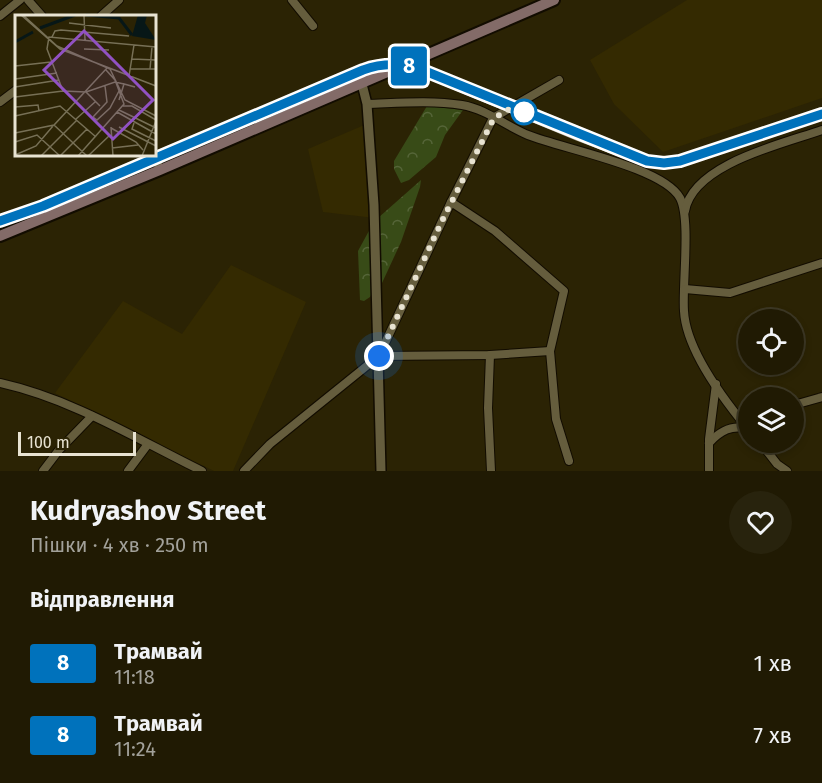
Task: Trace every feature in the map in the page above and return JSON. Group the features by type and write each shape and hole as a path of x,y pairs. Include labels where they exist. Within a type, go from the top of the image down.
{"main road":[{"path":"0,236 362,84 538,3 554,0"}],"street":[{"path":"0,16 20,0"},
{"path":"28,0 41,15"},
{"path":"102,15 119,0"},
{"path":"292,0 313,26"},
{"path":"244,471 270,444 379,356 451,202 494,118 560,80"},
{"path":"362,84 367,104 374,205 381,471"},
{"path":"0,102 15,91"},
{"path":"367,104 423,102 462,105 478,109 528,135 615,162 662,181 681,199 684,215 683,309 693,346 716,384 738,411"},
{"path":"684,215 686,203 695,189 723,167 822,130"},
{"path":"155,156 160,170"},
{"path":"451,202 495,231 564,291 550,351 556,419 569,461"},
{"path":"685,289 730,293 822,263"},
{"path":"379,356 490,355 550,351"},
{"path":"490,355 488,408 491,471"},
{"path":"0,383 30,390 92,416 202,471"},
{"path":"709,471 709,443 716,384"},
{"path":"804,402 822,397"},
{"path":"43,471 59,450 92,416"},
{"path":"709,443 721,432 738,427"},
{"path":"128,471 148,444"},
{"path":"766,453 776,467 787,471"}],"shaded area":[{"path":"687,0 822,0 822,98 663,152 614,104 590,60"},
{"path":"369,123 375,218 323,212 308,149"},
{"path":"231,265 306,302 233,471 214,471 55,393 123,301 182,334"}],"green space":[{"path":"427,106 463,110 445,135 436,157 409,180 401,183 394,169 394,161"},
{"path":"421,180 401,242 382,283 378,218"},
{"path":"370,229 373,291 364,301 360,300 358,251"}],"tram line":[{"name":"8","path":"0,221 43,206 363,70 383,64 404,65 420,69 579,135 656,163 680,161 822,114"},
{"path":"0,226 366,74 384,69 413,72 577,140 646,166 663,168 681,165 822,118"}],"route":[{"path":"379,356 398,312 494,118 513,107 524,112"}]}
